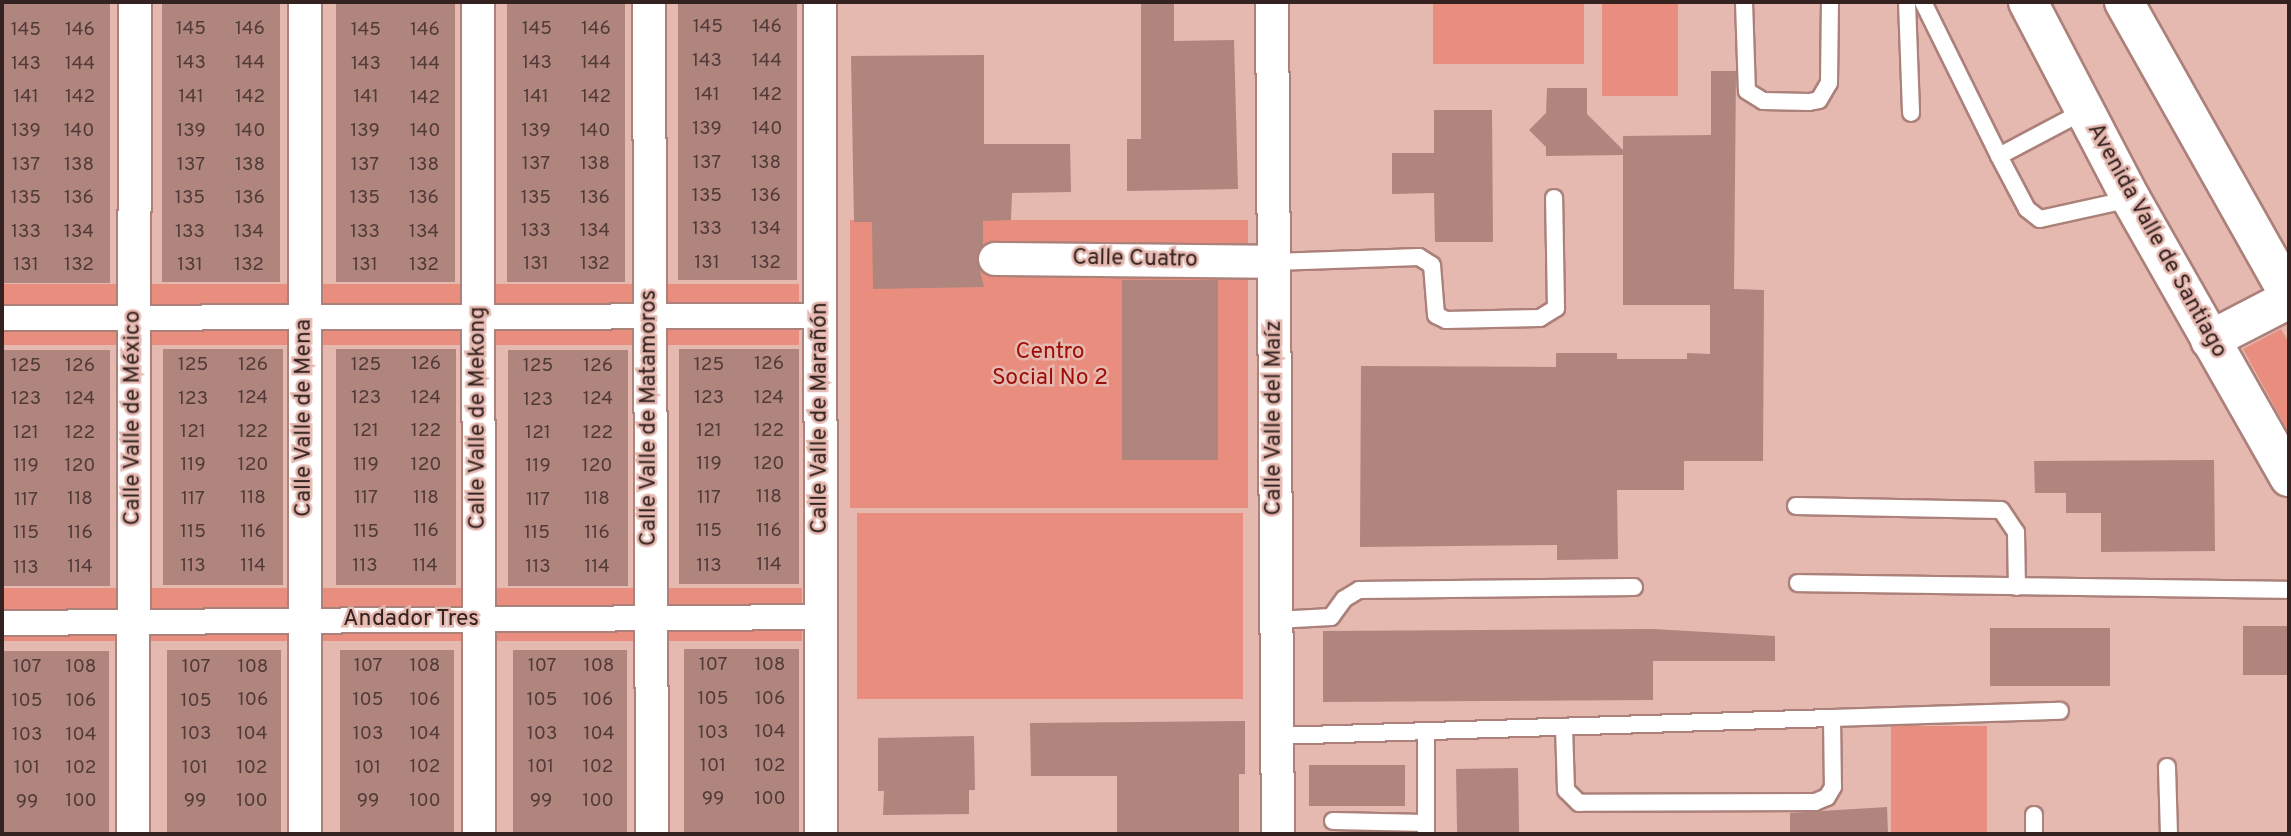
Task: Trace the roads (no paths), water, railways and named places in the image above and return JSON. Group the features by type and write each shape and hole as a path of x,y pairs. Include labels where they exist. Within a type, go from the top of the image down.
{"street":[{"name":"Calle Valle de México","path":"133,834 135,2"},
{"name":"Calle Valle de Mena","path":"305,2 305,834"},
{"name":"Calle Valle de Mekong","path":"478,2 479,834"},
{"name":"Calle Valle de Matamoros","path":"649,2 652,834"},
{"name":"Calle Valle de Marañón","path":"820,2 821,834"},
{"name":"Calle Valle del Maíz","path":"1272,2 1278,834"},
{"name":"Avenida Valle de Santiago","path":"2028,2 2132,199 2289,477"},
{"path":"2124,2 2289,297 2210,340"},
{"name":"Calle Cuatro","path":"995,259 1274,261"},
{"path":"2,318 820,316"},
{"name":"Andador Tres","path":"2,623 821,617"}],"lane":[{"path":"1744,2 1747,91 1763,101 1809,102 1819,100 1829,83 1830,2"},
{"path":"1907,2 1910,113"},
{"path":"1923,2 2027,209 2040,219 2132,199"},
{"path":"1999,156 2084,111"},
{"path":"1274,261 1419,257 1432,265 1436,315 1446,320 1540,318 1556,308 1554,198"},
{"path":"1796,506 2001,510 2016,532 2017,587"},
{"path":"1798,583 2289,590"},
{"path":"1276,620 1331,617 1343,599 1359,590 1634,587"},
{"path":"1277,736 2060,711"},
{"path":"1564,727 1566,790 1579,803 1815,802 1827,797 1833,788 1832,718"},
{"path":"1333,821 1426,828 1426,732"},
{"path":"2167,767 2169,834"},
{"path":"2034,815 2034,834"}],"park label":[{"name":"Centro Social No 2","path":"1050,366"}]}
